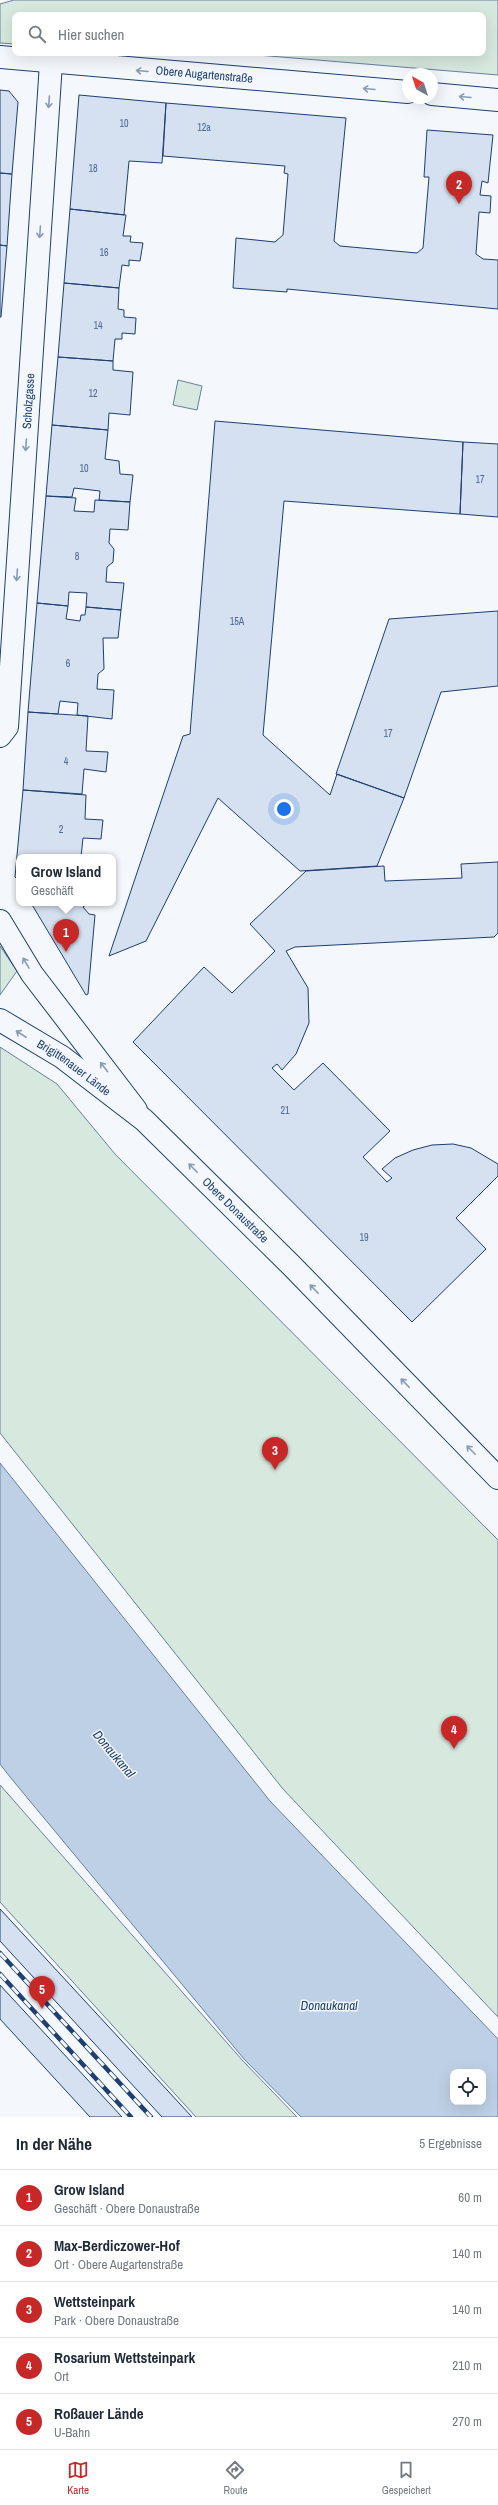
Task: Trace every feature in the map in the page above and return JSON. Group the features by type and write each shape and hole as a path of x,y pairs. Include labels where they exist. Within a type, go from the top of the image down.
{"street":[{"name":"Obere Augartenstraße","path":"0,57 51,63 402,92"},
{"name":"Scholzgasse","path":"0,736 7,727 51,63"},
{"path":"438,95 498,100"},
{"name":"Obere Donaustraße","path":"0,920 32,974 144,1120 292,1265 498,1478"},
{"name":"Brigittenauer Lände","path":"0,1020 62,1057 144,1120"}],"shaded area":[{"path":"14,0 498,0 498,75 438,70 438,68 414,68 269,56 486,56 486,12 12,12 12,44 0,43 0,4"},
{"path":"178,380 202,386 197,410 173,405"},
{"path":"0,946 17,971 0,995"},
{"path":"0,1047 57,1084 115,1154 498,1540 498,2017 283,1789 0,1433"},
{"path":"0,1785 243,2061 297,2117 196,2117 0,1902"}],"water":[{"name":"Donaukanal","path":"0,1463 270,1801 498,2039 498,2117 301,2117 244,2059 0,1764"}],"building":[{"path":"0,90 9,91 18,102 12,174 0,173"},
{"path":"79,95 166,103 162,163 129,161 124,215 70,209"},
{"path":"166,103 346,118 334,241 340,246 417,253 423,248 429,177 424,177 427,130 493,135 488,183 482,181 480,195 491,196 490,213 479,212 476,254 483,259 498,260 498,309 287,289 287,292 233,288 236,238 275,242 283,235 288,174 284,173 285,166 163,156"},
{"path":"0,173 12,174 7,246 0,245"},
{"path":"70,209 126,215 123,236 131,236 130,242 143,243 140,261 129,260 129,266 122,265 119,288 64,283"},
{"path":"0,245 7,246 1,317 0,317"},
{"path":"64,283 119,288 118,309 124,310 124,317 136,318 135,334 122,333 122,339 115,339 113,361 58,357"},
{"path":"58,357 113,361 113,370 133,372 130,415 109,413 108,430 52,425"},
{"path":"215,421 463,442 460,514 284,501 263,735 330,795 337,774 404,798 377,866 300,871 218,798 146,941 109,956 183,736 190,734"},
{"path":"52,425 108,430 105,459 119,461 120,474 133,475 130,502 99,500 100,491 74,488 72,497 46,496"},
{"path":"463,442 498,444 498,517 460,514"},
{"path":"46,496 76,498 74,511 94,512 95,500 130,502 128,530 110,529 109,543 114,549 113,562 107,567 106,582 124,583 121,610 86,607 87,593 69,592 68,606 37,603"},
{"path":"37,603 68,606 66,619 80,621 81,615 85,615 86,607 121,610 118,638 103,638 104,669 98,674 97,689 114,690 112,719 77,715 78,703 60,701 58,714 28,712"},
{"path":"498,611 498,686 441,692 404,798 336,774 389,619"},
{"path":"28,712 88,716 86,751 108,752 106,772 84,769 82,794 23,790"},
{"path":"23,790 86,795 85,819 103,820 101,839 83,838 81,854 17,854"},
{"path":"498,862 498,933 494,937 295,947 286,951 308,988 309,1023 296,1054 282,1070 277,1064 272,1068 294,1090 323,1063 390,1131 363,1157 387,1182 392,1178 382,1169 395,1158 413,1150 432,1145 453,1144 471,1148 498,1164 498,1176 456,1218 486,1249 412,1322 133,1042 204,967 232,993 275,951 250,924 306,871 384,866 385,881 462,878 461,864"},
{"path":"33,906 84,906 83,907 89,914 95,915 88,994 86,995"},
{"path":"0,1909 192,2117 162,2117 0,1941"},
{"path":"0,1985 122,2117 90,2117 0,2019"}],"railway":[{"path":"0,1953 151,2117"},
{"path":"0,1974 131,2117"}],"place":[{"name":"Max-Berdiczower-Hof","path":"459,204"},
{"name":"Grow Island","path":"66,952"},
{"name":"Wettsteinpark","path":"275,1470"},
{"name":"Rosarium Wettsteinpark","path":"454,1749"},
{"name":"Roßauer Lände","path":"42,2009"}]}
